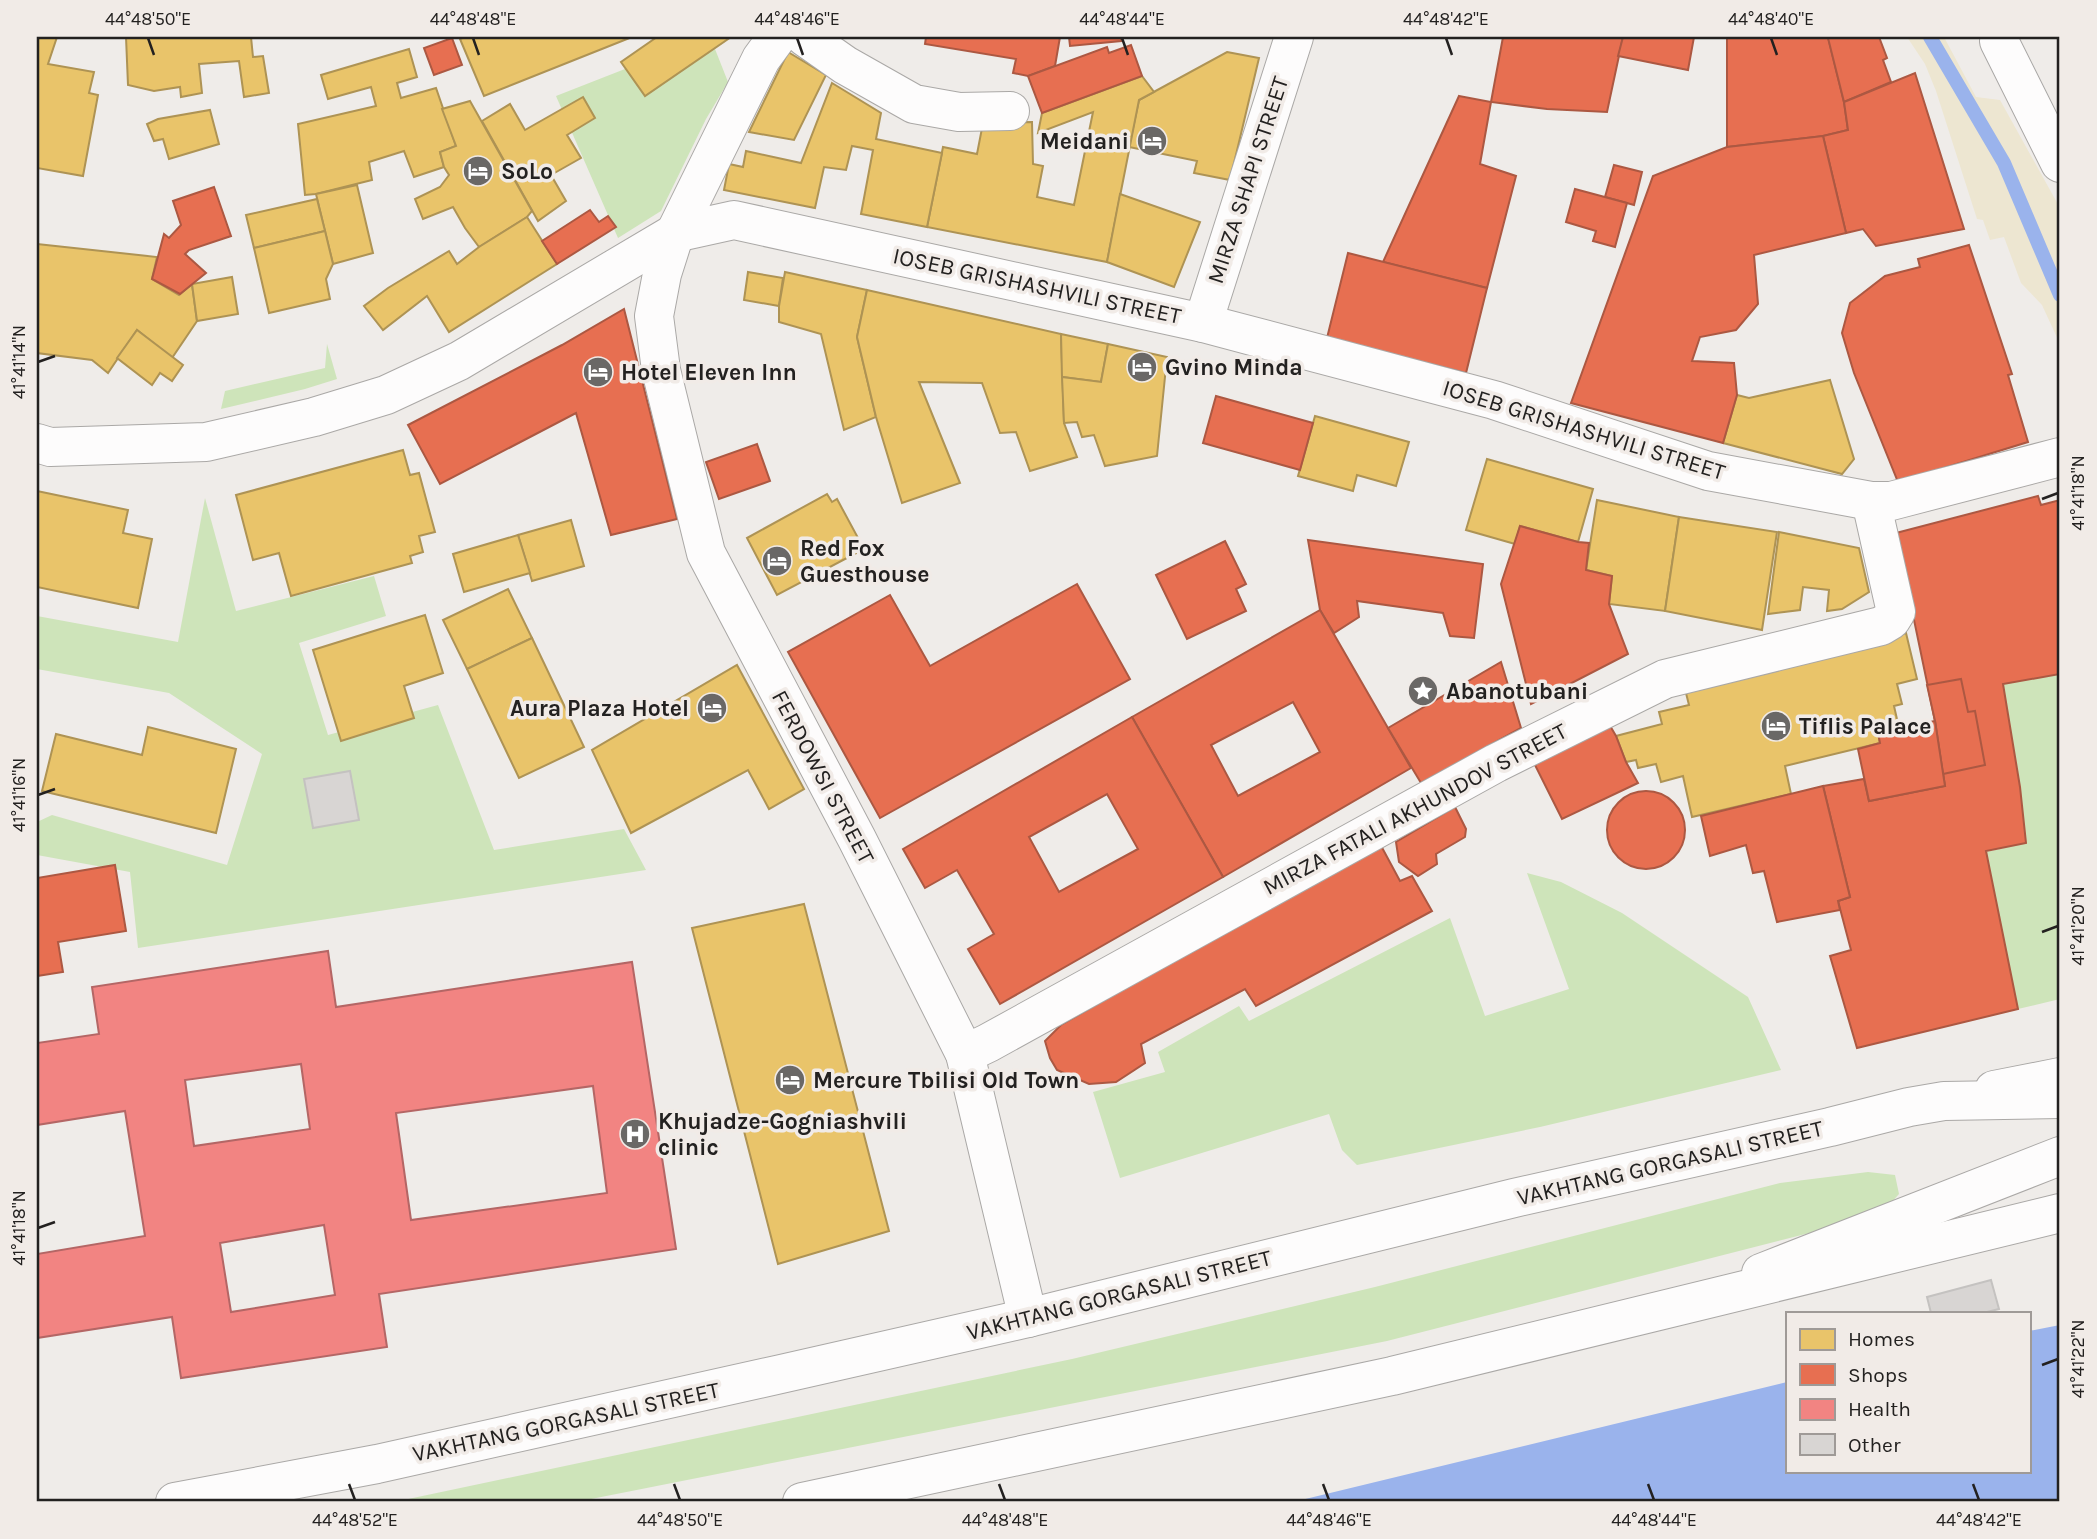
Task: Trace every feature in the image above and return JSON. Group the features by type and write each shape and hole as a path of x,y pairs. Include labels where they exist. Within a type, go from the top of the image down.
{"main road":[{"name":"FERDOWSI STREET","path":"777,37 761,59 675,233 662,274 654,316 661,370 706,553 857,839 965,1054 1028,1318"},
{"path":"805,37 845,65 914,104 959,112 1010,111"},
{"name":"MIRZA SHAPI STREET","path":"1203,323 1294,37"},
{"path":"1999,41 2060,163"},
{"name":"IOSEB GRISHASHVILI STREET","path":"37,443 50,447 206,442 314,417 386,395 459,361 675,233 734,219 1203,323 1494,400 1708,471 1871,501 1891,501 2060,457"},
{"name":"MIRZA FATALI AKHUNDOV STREET","path":"965,1054 1484,770 1665,679 1881,626 1891,620 1896,612 1871,501"},
{"name":"VAKHTANG GORGASALI STREET","path":"175,1502 377,1464 1028,1318 1501,1202 2060,1076"},
{"path":"1944,1101 2060,1099"},
{"path":"1681,1305 2060,1156"},
{"path":"802,1502 1392,1376 2060,1213"}],"green space":[{"path":"715,49 728,82 706,119 661,211 618,238 556,96 630,67 643,92"},
{"path":"327,344 337,379 221,409 225,391 325,368"},
{"path":"205,498 236,611 374,576 386,616 299,643 328,735 438,705 494,850 624,829 646,870 138,948 130,872 37,855 37,822 52,815 227,865 262,754 169,693 37,669 37,616 178,642"},
{"path":"2060,674 2060,999 2018,1009 1986,852 2026,843 2003,684"},
{"path":"1527,873 1561,882 1622,913 1748,997 1781,1070 1540,1127 1357,1165 1342,1150 1329,1114 1120,1178 1093,1092 1165,1072 1158,1052 1239,1006 1249,1021 1450,918 1485,1016 1569,989"},
{"path":"1868,1172 1895,1175 1899,1194 1880,1215 1387,1341 576,1502 394,1502 1072,1359 1375,1287 1780,1183"}],"sand":[{"path":"1907,37 1944,37 1976,97 2000,100 2060,208 2060,344 2042,305 2021,283 2004,237 1990,240 1983,220 1977,219 1936,91 1925,64"}],"water":[{"path":"2060,1325 2060,1502 1293,1502 1786,1382 1786,1472 2030,1472 2030,1331"}],"building: Homes":[{"path":"37,37 57,37 48,64 94,72 89,93 98,95 83,176 37,168"},
{"path":"126,37 251,37 253,57 263,56 269,93 244,97 239,61 199,64 202,93 181,97 180,87 154,91 128,85"},
{"path":"632,37 484,96 460,39"},
{"path":"657,37 731,37 645,96 621,62"},
{"path":"409,49 417,77 397,83 401,98 436,88 456,146 440,152 444,167 414,177 404,151 369,162 372,180 305,195 298,124 376,106 371,87 328,99 321,75"},
{"path":"788,52 826,75 794,140 749,132"},
{"path":"1227,52 1259,58 1230,180 1194,173 1197,161 1129,147 1139,100"},
{"path":"1142,76 1154,92 1139,100 1107,262 927,227 943,147 977,154 983,123 1032,122 1033,164 1043,166 1037,197 1074,205 1093,112 1038,133 1042,113"},
{"path":"832,83 881,113 876,139 942,153 927,227 861,214 873,150 852,146 846,170 824,167 815,208 724,190 729,164 743,167 746,151 801,163"},
{"path":"583,97 595,118 567,135 581,158 551,175 566,201 538,221 482,121 510,104 525,130"},
{"name":"SoLo","path":"470,101 532,211 527,217 479,247 453,207 423,219 415,199 440,187 449,175 440,152 456,146 442,109"},
{"path":"210,110 219,144 169,159 163,139 154,141 147,124 158,119"},
{"path":"357,185 373,253 333,264 316,194"},
{"path":"1120,194 1200,222 1174,287 1107,262"},
{"path":"317,199 325,231 254,248 246,215"},
{"path":"527,217 557,264 449,332 427,296 383,330 364,306 449,251 457,264"},
{"path":"325,231 333,264 326,279 330,299 269,313 254,248"},
{"path":"37,244 157,257 152,279 179,295 192,284 197,321 172,358 137,330 108,373 92,360 37,353"},
{"path":"748,272 783,278 779,306 744,300"},
{"path":"785,272 867,290 857,337 876,417 844,430 821,334 779,322"},
{"path":"232,277 238,314 197,321 192,284"},
{"path":"867,290 1061,334 1064,423 1077,457 1030,471 1016,432 1000,433 982,383 919,382 960,483 902,503 876,417 857,337"},
{"path":"137,330 183,365 172,381 160,373 152,385 117,358"},
{"path":"1061,334 1108,344 1101,382 1062,377"},
{"path":"1108,344 1167,357 1157,456 1105,466 1094,435 1082,437 1077,422 1064,423 1062,377 1101,382"},
{"path":"1830,380 1854,459 1842,474 1723,443 1737,395 1749,398"},
{"path":"1315,416 1409,442 1396,486 1357,475 1353,491 1298,476"},
{"path":"403,450 410,475 419,473 435,532 419,536 423,552 410,556 412,563 291,596 279,553 253,560 236,495"},
{"path":"1487,459 1593,489 1578,542 1520,526 1515,544 1466,530"},
{"path":"37,491 128,510 123,533 152,539 138,608 37,587"},
{"path":"827,494 832,502 837,499 864,549 777,595 747,538"},
{"path":"1597,500 1679,517 1665,611 1609,604 1612,576 1586,570"},
{"path":"1679,517 1777,532 1762,630 1665,611"},
{"path":"571,520 584,566 532,581 518,535"},
{"path":"1779,532 1859,548 1869,592 1842,609 1827,611 1829,590 1803,587 1800,610 1768,614"},
{"path":"518,535 530,573 464,592 453,554"},
{"path":"508,589 532,638 467,669 443,620"},
{"path":"425,615 443,673 404,686 414,718 341,741 313,650"},
{"name":"Tiflis Palace","path":"1906,633 1917,679 1897,684 1902,704 1894,706 1899,728 1878,733 1880,743 1785,766 1791,794 1692,817 1683,776 1661,782 1656,764 1638,768 1636,760 1626,762 1616,736 1662,724 1659,712 1689,705 1684,685"},
{"path":"532,638 584,747 519,778 467,669"},
{"name":"Aura Plaza Hotel","path":"737,665 804,789 769,809 748,770 631,833 592,750"},
{"path":"148,727 236,749 216,833 42,791 56,734 142,755"},
{"name":"Mercure Tbilisi Old Town","path":"804,904 889,1231 778,1264 692,928"}],"building: Shops":[{"path":"926,37 1060,37 1055,66 1028,76 1013,73 1016,59 925,44"},
{"path":"1069,37 1121,37 1121,41 1070,46"},
{"path":"1503,37 1623,37 1607,112 1547,109 1491,102"},
{"path":"1623,37 1694,37 1688,70 1618,56"},
{"path":"1727,37 1828,37 1848,130 1823,136 1727,147"},
{"path":"1879,37 1887,58 1883,60 1891,82 1844,102 1828,38"},
{"path":"452,38 462,65 434,75 424,48"},
{"path":"1131,45 1142,76 1042,113 1028,76 1107,47 1109,53"},
{"path":"1915,73 1964,229 1876,246 1863,229 1846,233 1823,136 1848,130 1844,102"},
{"path":"1459,96 1491,102 1480,164 1516,176 1487,288 1383,262"},
{"path":"1823,136 1846,233 1754,255 1758,304 1736,330 1700,337 1692,361 1734,363 1737,395 1723,443 1571,403 1653,176 1727,147"},
{"path":"1614,165 1642,172 1634,205 1605,197"},
{"path":"214,187 231,236 189,250 185,254 206,273 180,294 152,279 164,234 169,238 181,225 173,201"},
{"path":"1575,189 1627,203 1615,247 1593,241 1596,231 1566,222"},
{"path":"590,210 599,222 608,216 616,227 557,264 542,241"},
{"path":"1969,245 2012,374 2008,375 2028,442 1898,482 1854,373 1842,333 1850,303 1885,276 1920,267 1918,259"},
{"path":"1348,253 1487,288 1466,373 1327,338"},
{"path":"624,309 677,519 611,535 576,413 440,484 408,425 562,345"},
{"path":"1216,396 1313,423 1300,470 1203,443"},
{"path":"757,444 770,481 719,499 706,462"},
{"path":"2038,496 2041,505 2060,500 2060,674 2003,684 2026,843 1986,851 2018,1009 1857,1048 1830,956 1851,950 1838,901 1850,897 1823,786 1864,779 1869,801 1945,786 1935,721 1896,533"},
{"path":"1520,526 1589,543 1586,570 1612,576 1609,604 1628,654 1531,704 1501,584"},
{"path":"1308,540 1483,564 1474,638 1450,636 1443,613 1357,601 1359,617 1334,633 1320,610"},
{"path":"1225,541 1246,584 1236,589 1246,611 1187,639 1156,575"},
{"path":"1077,584 1130,679 880,818 788,652 890,595 930,666"},
{"path":"1320,610 1411,768 1223,877 1132,717","holes":["1293,702 1320,752 1238,796 1211,745"]},
{"path":"1501,662 1521,728 1421,783 1388,728"},
{"path":"1961,679 1968,712 1975,711 1985,765 1943,774 1927,685"},
{"path":"1132,717 1223,877 1000,1004 968,949 994,934 957,870 925,888 903,849","holes":["1107,794 1138,849 1059,892 1029,837"]},
{"path":"1935,721 1945,786 1869,801 1858,749 1880,743 1878,733"},
{"path":"1609,724 1638,783 1562,819 1533,761"},
{"path":"1823,786 1850,897 1838,901 1840,910 1777,922 1764,871 1753,873 1746,845 1710,856 1701,816"},
{"path":"1638,791 1654,791 1668,797 1679,808 1685,822 1685,838 1679,852 1668,863 1654,869 1638,869 1624,863 1613,852 1607,838 1607,822 1613,808 1624,797"},
{"path":"1455,807 1466,829 1465,837 1436,854 1437,864 1418,876 1399,862 1396,842"},
{"path":"1379,842 1400,881 1412,876 1432,911 1256,1006 1245,989 1141,1044 1145,1063 1116,1082 1089,1084 1057,1070 1045,1041 1061,1025"},
{"path":"115,865 126,931 58,942 63,972 37,976 37,878"}],"building: Health":[{"path":"328,951 336,1007 632,962 676,1249 379,1294 387,1347 181,1378 172,1317 37,1338 37,1254 145,1236 125,1111 37,1125 37,1043 99,1034 92,987","holes":["301,1064 310,1129 194,1146 185,1080","593,1086 607,1193 411,1220 396,1113","324,1225 335,1295 231,1312 220,1243"]}],"building: Other":[{"path":"350,771 359,820 313,828 304,779"},
{"path":"1991,1280 1999,1309 1987,1312 1931,1312 1927,1297"}],"waterway":[{"path":"1930,37 2004,163 2060,295"}],"place":[{"name":"Meidani","path":"1152,141"},
{"name":"SoLo","path":"478,171"},
{"name":"Gvino Minda","path":"1142,367"},
{"name":"Hotel Eleven Inn","path":"598,372"},
{"name":"Red Fox Guesthouse","path":"777,561"},
{"name":"Abanotubani","path":"1423,691"},
{"name":"Aura Plaza Hotel","path":"712,708"},
{"name":"Tiflis Palace","path":"1776,726"},
{"name":"Mercure Tbilisi Old Town","path":"790,1080"},
{"name":"Khujadze-Gogniashvili clinic","path":"635,1134"}]}
